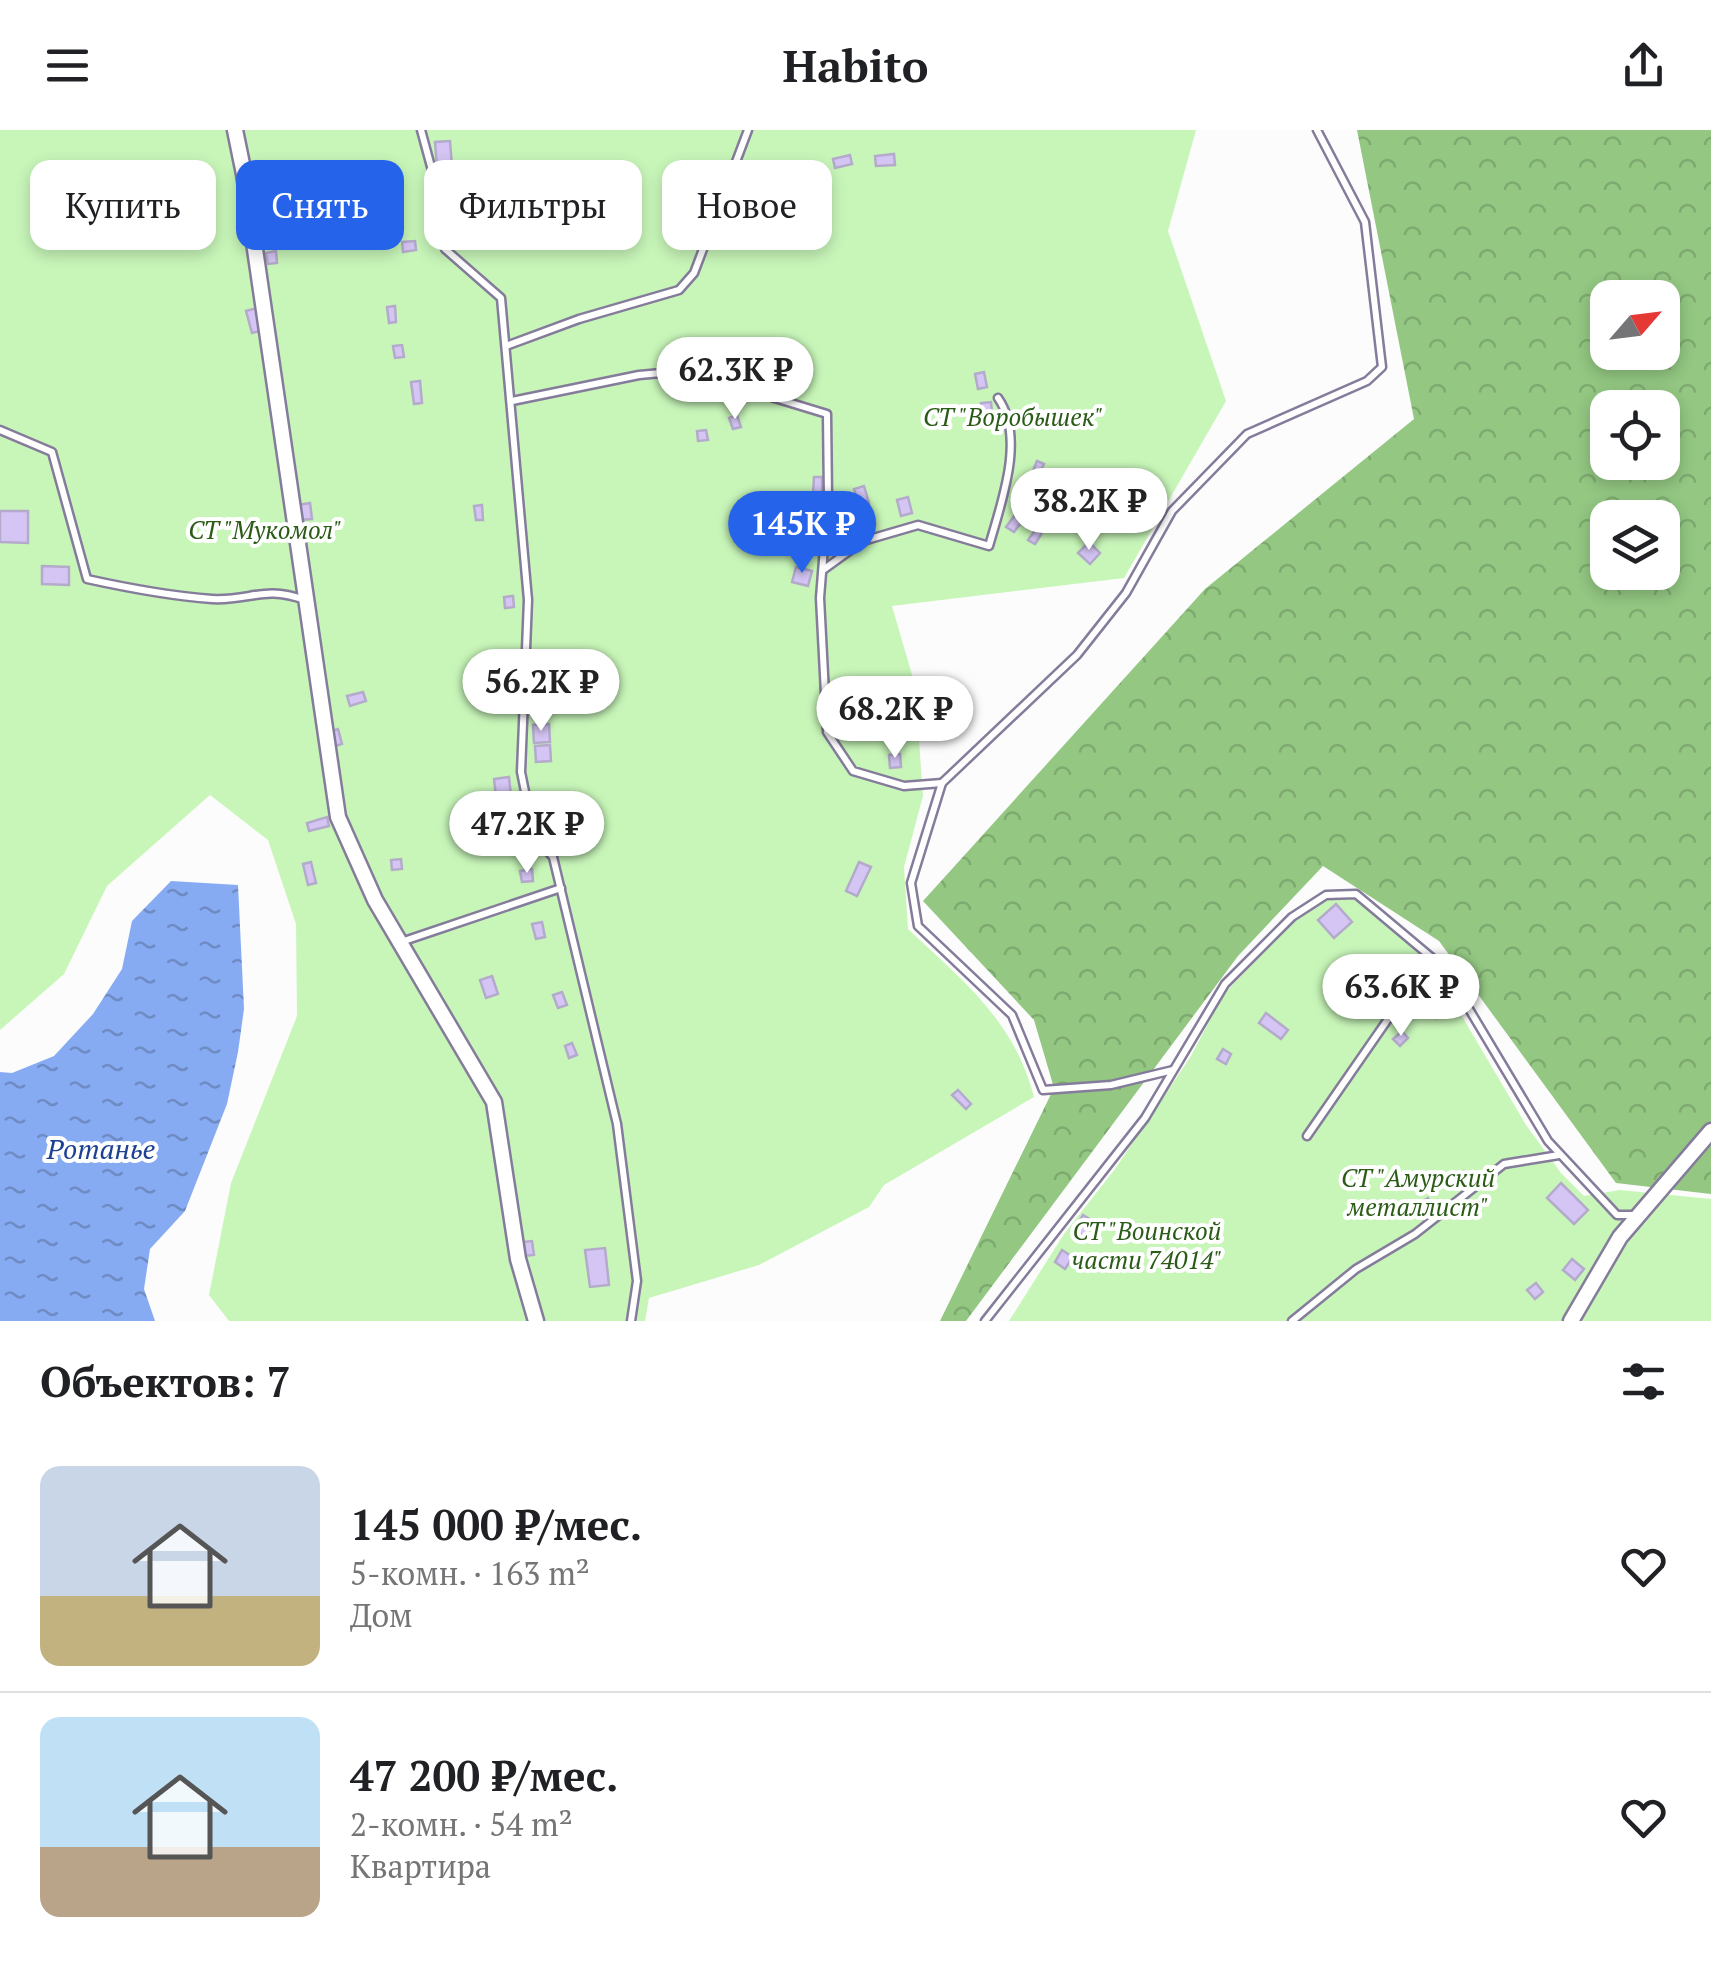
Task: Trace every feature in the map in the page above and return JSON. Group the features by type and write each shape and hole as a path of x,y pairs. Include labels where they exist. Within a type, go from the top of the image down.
{"street":[{"path":"235,130 338,817 374,900 494,1102 518,1260 536,1321"},
{"path":"1571,1321 1620,1237 1711,1131"}],"lane":[{"path":"421,130 445,249 501,298 528,600 522,772 534,836 553,857 617,1124 637,1281 631,1321"},
{"path":"506,346 578,319 679,290 694,273 748,130"},
{"path":"1174,1070 1110,1085 1042,1090 1012,1015 918,926 911,883 942,784 1077,655 1126,593 1172,511 1248,434 1367,381 1382,367 1365,222 1317,130"},
{"path":"512,401 640,374 717,368 768,396 826,414 828,497 820,598 827,732 853,771 904,786 942,784"},
{"path":"822,571 863,542 918,526 990,546 1010,470 1007,411 998,398"},
{"path":"0,430 52,452 87,579 146,592 217,599 279,591 306,601"},
{"path":"400,942 561,888"},
{"path":"985,1321 1145,1118 1225,984 1292,917 1326,895 1356,894 1431,957 1460,994 1548,1141 1617,1214 1640,1215"},
{"path":"1307,1136 1431,957"},
{"path":"1292,1321 1356,1269 1416,1234 1504,1164 1560,1154"}],"green space":[{"path":"0,130 1196,130 1168,231 1226,401 1124,578 892,606 915,685 923,796 904,867 908,929 967,985 1000,1024 1014,1046 1034,1097 884,1185 869,1207 759,1265 649,1298 645,1321 229,1321 209,1295 231,1183 297,1016 296,924 268,840 210,795 107,886 64,974 0,1030"},
{"path":"1357,130 1711,130 1711,1194 1616,1183 1439,941 1323,866 1238,956 966,1321 940,1321 1054,1088 1034,1020 923,901 1205,589 1414,419"},
{"path":"1329,899 1353,899 1385,922 1423,958 1443,984 1526,1125 1561,1173 1584,1196 1620,1190 1711,1199 1711,1321 1009,1321 1064,1234 1115,1169 1191,1056 1223,995 1291,924"}],"water":[{"name":"Ротанье","path":"171,881 238,885 244,1009 227,1104 185,1211 150,1249 144,1289 155,1321 0,1321 0,1072 12,1073 54,1056 93,1014 122,969 132,921"}],"building":[{"path":"450,141 452,160 436,160 435,142"},
{"path":"894,154 895,165 876,166 875,156"},
{"path":"850,155 852,164 835,168 833,159"},
{"path":"415,241 416,250 403,252 404,242"},
{"path":"276,251 277,263 268,264 266,253"},
{"path":"395,306 396,322 389,323 387,307"},
{"path":"257,308 263,330 252,333 246,311"},
{"path":"402,345 404,357 395,358 393,346"},
{"path":"984,372 987,387 978,389 975,374"},
{"path":"420,381 422,403 414,404 411,382"},
{"path":"991,402 992,413 982,414 981,403"},
{"path":"737,415 741,427 733,429 729,418"},
{"path":"706,430 708,440 698,441 697,431"},
{"path":"1037,461 1044,464 1037,479 1031,476"},
{"path":"814,477 822,477 822,493 813,493"},
{"path":"864,486 869,503 859,506 854,489"},
{"path":"908,497 912,513 901,516 897,500"},
{"path":"310,503 312,519 300,520 298,505"},
{"path":"482,505 483,520 476,520 474,506"},
{"path":"0,511 28,511 28,543 0,542"},
{"path":"1015,515 1023,520 1014,532 1006,527"},
{"path":"813,525 823,525 822,538 812,538"},
{"path":"1036,529 1042,533 1035,544 1028,540"},
{"path":"1089,542 1100,553 1090,564 1078,553"},
{"path":"42,566 69,567 69,585 42,584"},
{"path":"796,567 812,571 808,586 792,582"},
{"path":"513,596 514,607 505,608 504,597"},
{"path":"510,666 512,685 503,686 500,667"},
{"path":"363,692 366,701 350,706 347,696"},
{"path":"846,714 847,733 835,734 834,715"},
{"path":"549,724 550,742 534,743 533,725"},
{"path":"338,729 342,744 332,747 328,732"},
{"path":"550,745 551,761 536,762 535,746"},
{"path":"900,754 901,767 890,768 889,755"},
{"path":"509,777 511,796 496,797 494,779"},
{"path":"327,817 329,826 309,831 307,823"},
{"path":"401,859 402,869 392,870 391,860"},
{"path":"311,862 316,883 308,885 303,864"},
{"path":"859,862 871,867 857,896 846,891"},
{"path":"532,869 533,881 522,882 520,871"},
{"path":"1336,904 1352,922 1334,938 1318,920"},
{"path":"542,922 545,937 536,939 532,924"},
{"path":"492,976 498,994 486,998 480,980"},
{"path":"562,992 567,1005 558,1008 553,995"},
{"path":"1438,998 1446,1012 1436,1018 1428,1004"},
{"path":"1266,1013 1288,1030 1281,1039 1259,1023"},
{"path":"1402,1031 1408,1038 1400,1046 1393,1039"},
{"path":"572,1043 577,1055 569,1058 565,1046"},
{"path":"1223,1049 1231,1054 1226,1064 1217,1059"},
{"path":"958,1090 971,1104 966,1109 952,1095"},
{"path":"1464,1171 1473,1179 1467,1185 1458,1178"},
{"path":"1561,1183 1588,1210 1574,1224 1547,1198"},
{"path":"1428,1198 1434,1209 1422,1215 1416,1205"},
{"path":"1083,1215 1093,1221 1084,1236 1074,1230"},
{"path":"532,1241 534,1255 524,1256 522,1242"},
{"path":"605,1248 609,1285 590,1287 585,1250"},
{"path":"1062,1250 1073,1257 1065,1269 1055,1262"},
{"path":"1572,1259 1584,1269 1575,1280 1563,1270"},
{"path":"1536,1283 1543,1292 1535,1299 1527,1290"}],"park label":[{"name":"СТ \"Воробышек\"","path":"1013,417"},
{"name":"СТ \"Мукомол\"","path":"265,530"},
{"name":"СТ \"Амурский металлист\"","path":"1418,1192"},
{"name":"СТ \"Воинской части 74014\"","path":"1147,1246"}]}
